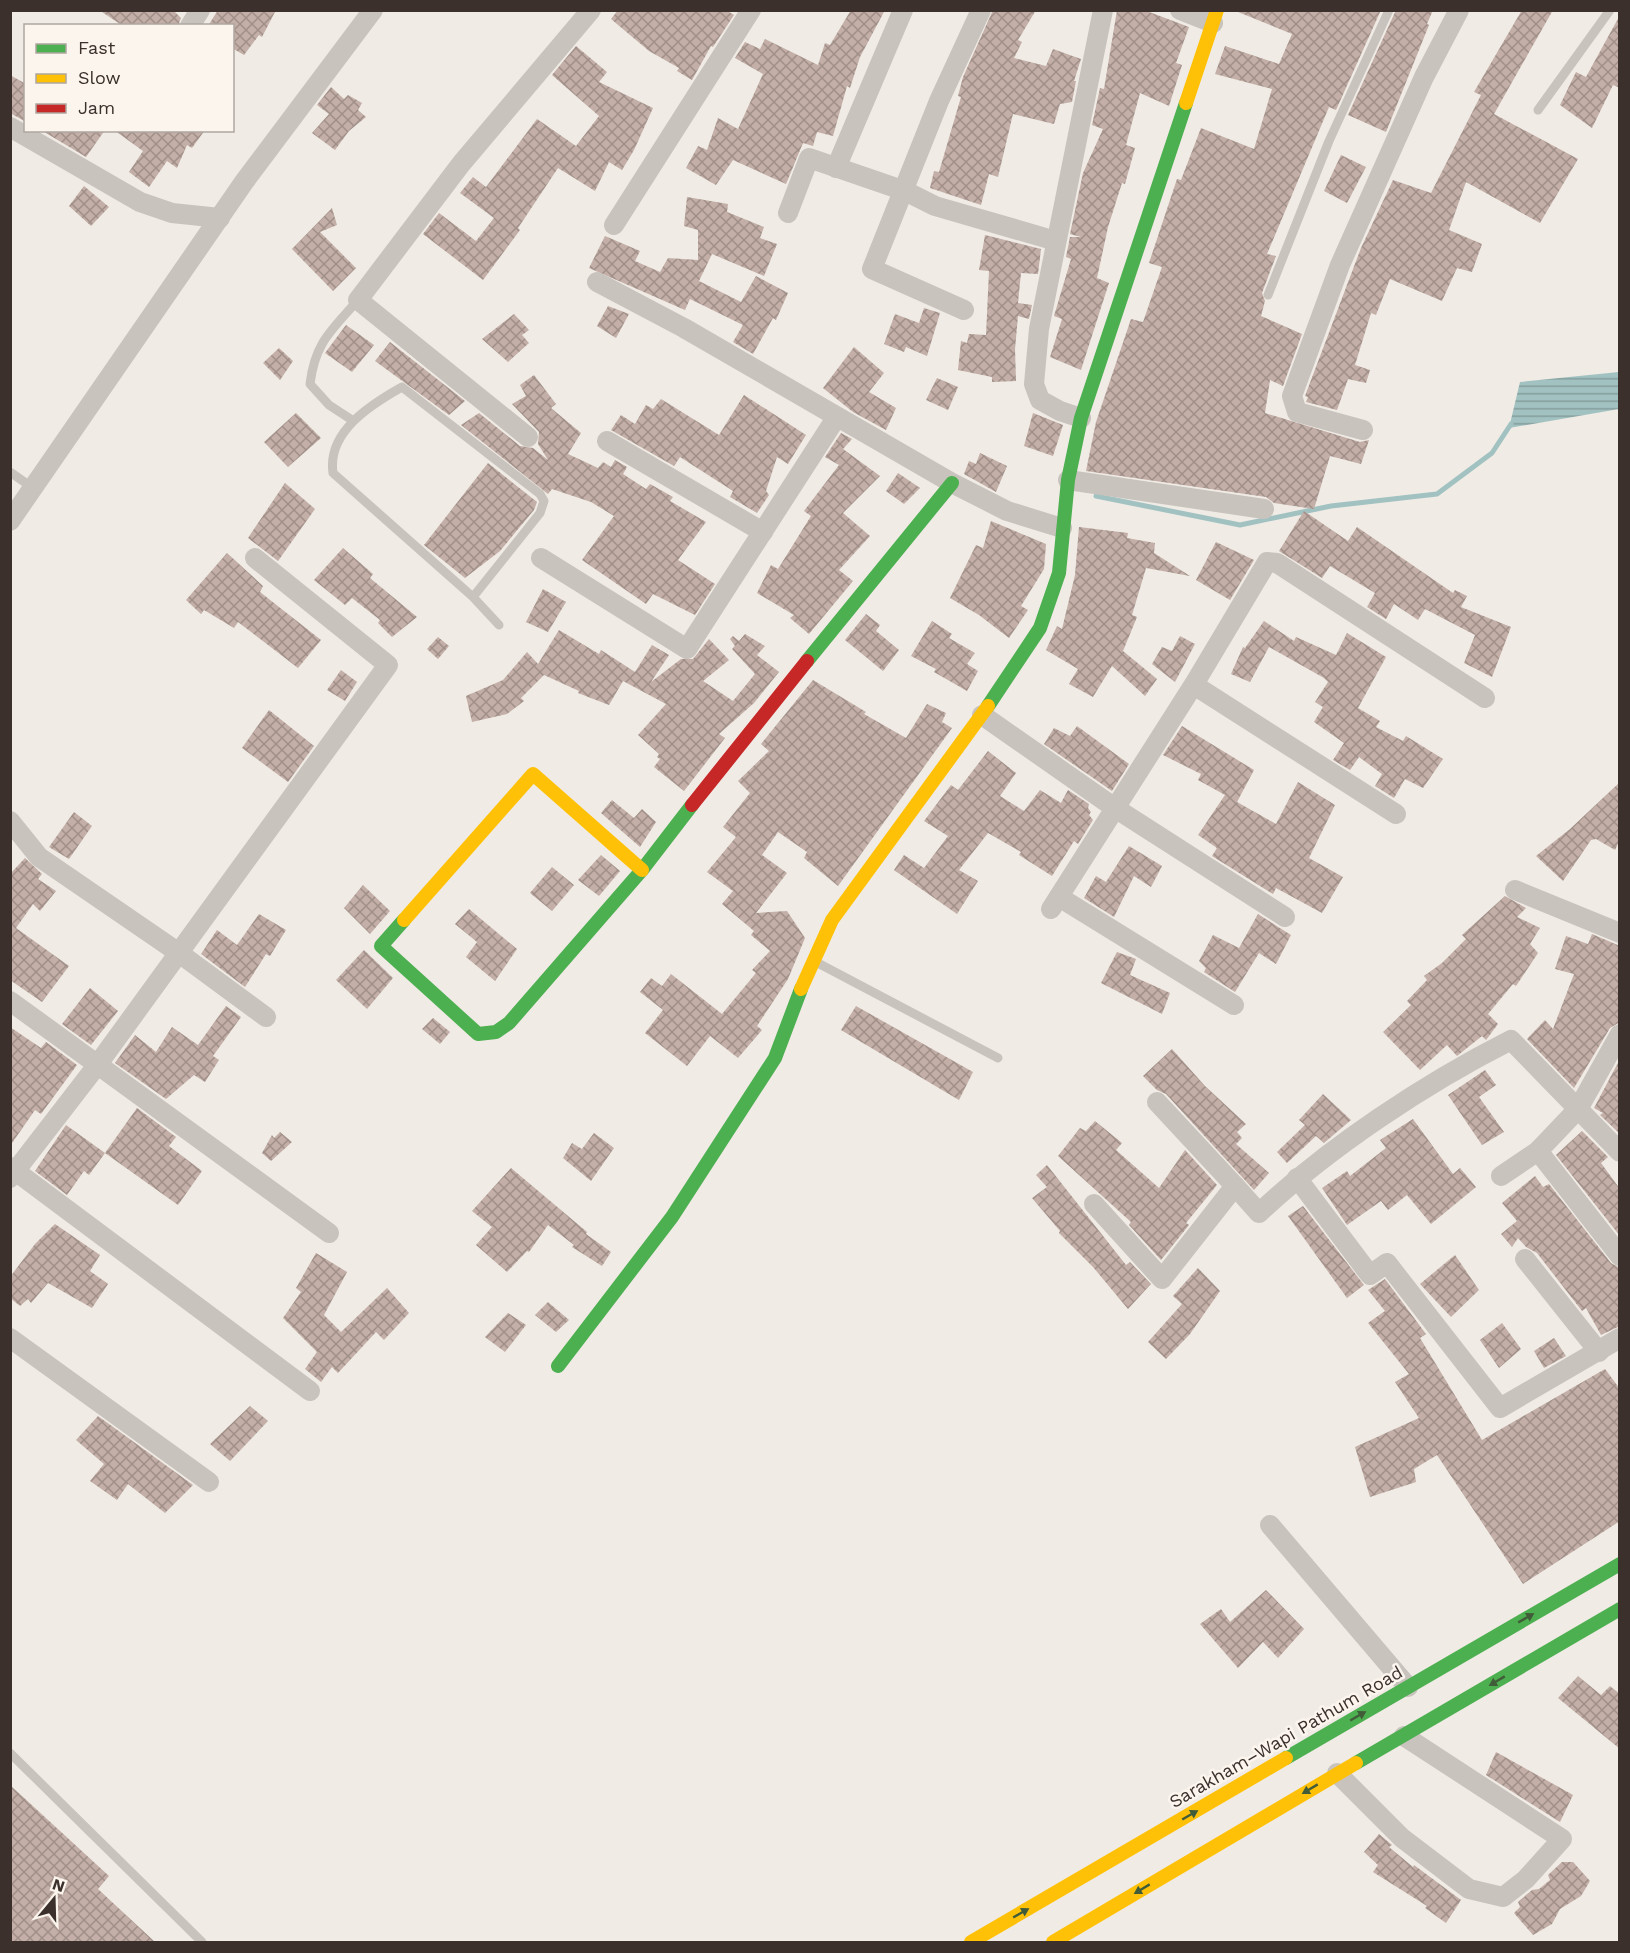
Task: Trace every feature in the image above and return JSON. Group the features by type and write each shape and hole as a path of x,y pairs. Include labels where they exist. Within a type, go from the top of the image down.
{"street":[{"path":"191,24 200,10"},
{"path":"10,520 244,182 373,10"},
{"path":"528,437 358,300 461,164 591,10"},
{"path":"614,225 751,10"},
{"path":"836,168 903,10"},
{"path":"964,310 872,269 939,101 981,10"},
{"path":"1082,418 1060,411 1041,400 1034,384 1039,329 1103,10"},
{"path":"558,1366 672,1217 775,1058 812,960 832,920 981,715 1040,628 1059,573 1068,480 1082,418 1215,17 1180,10"},
{"path":"1363,430 1298,412 1292,396 1340,265 1424,77 1459,10"},
{"path":"10,127 140,202 172,213 220,218"},
{"path":"788,213 809,158 905,191 935,206 1056,241"},
{"path":"597,282 684,328 836,418 952,483 1007,511 1062,528"},
{"path":"541,558 687,649 836,418"},
{"path":"607,441 763,532"},
{"path":"1068,480 1264,509"},
{"path":"642,870 533,774 381,946 478,1034 496,1032 509,1023 642,870 745,738 952,483"},
{"path":"255,558 388,665 98,1064 12,1172 310,1391"},
{"path":"1234,1005 1055,903 1194,685 1267,562 1277,563 1485,698"},
{"path":"1194,685 1396,814"},
{"path":"981,715 1114,808 1285,917"},
{"path":"10,821 39,857 179,953 266,1017"},
{"path":"1515,890 1620,933"},
{"path":"10,1001 329,1233"},
{"path":"1501,1176 1538,1151 1578,1109 1620,1034"},
{"path":"1156,1102 1259,1213 1297,1178 1467,1062 1511,1040 1620,1152"},
{"path":"1538,1151 1620,1256"},
{"path":"1297,1178 1370,1275 1387,1263 1500,1408 1620,1338"},
{"path":"1094,1204 1162,1279 1235,1186"},
{"path":"1525,1259 1599,1352"},
{"path":"10,1338 209,1482"},
{"path":"1270,1525 1408,1687"},
{"name":"Sarakham–Wapi Pathum Road","path":"971,1942 1620,1564"},
{"path":"1053,1942 1337,1773 1620,1609"},
{"path":"1337,1773 1402,1838 1469,1889 1503,1897 1526,1879 1562,1839 1404,1736"}],"lane":[{"path":"1268,295 1329,141 1389,10"},
{"path":"1539,111 1610,10"},
{"path":"352,420 329,405 310,384 313,360 326,337 358,300"},
{"path":"473,597 540,513 544,501 540,494 402,387 377,401 352,420 331,460 333,473 473,597 499,625"},
{"path":"10,472 33,488"},
{"path":"812,960 998,1058"},
{"path":"10,1753 202,1942"}],"water":[{"path":"1619,372 1619,409 1509,428 1520,382"}],"building":[{"path":"99,10 173,10 181,18 179,24 120,24"},
{"path":"218,10 276,10 262,37 259,35 244,55 234,49 234,24 209,24"},
{"path":"618,10 726,10 734,15 713,47 711,46 692,80 677,71 679,68 649,51 611,19"},
{"path":"851,10 885,10 860,57 850,88 847,86 833,136 817,132 813,146 803,143 786,184 733,160 716,185 686,168 698,146 707,150 718,118 738,129 763,74 735,58 745,42 760,49 765,39 818,65 825,43 830,45"},
{"path":"993,10 1036,10 1018,40 1022,42 1014,58 1046,66 1053,49 1081,59 1074,81 1076,81 1072,102 1060,104 1054,124 1013,114 998,177 989,174 981,205 930,188 934,171 939,172 961,97 958,96 963,77"},
{"path":"1117,10 1144,10 1189,27 1176,63 1182,65 1169,106 1140,93 1126,145 1135,148 1125,184 1122,183 1108,227 1097,278 1109,283 1081,370 1050,357 1062,319 1054,316 1071,259 1066,257 1070,237 1081,237 1070,234 1083,173 1103,129 1092,125 1100,88 1104,89"},
{"path":"1233,10 1381,10 1336,110 1329,107 1267,254 1276,256 1262,293 1265,301 1261,316 1302,334 1283,386 1270,380 1265,413 1360,442 1369,440 1361,464 1330,456 1314,509 1274,503 1266,497 1086,471 1096,422 1131,319 1143,322 1162,267 1149,263 1177,179 1181,180 1201,128 1254,149 1272,89 1215,74 1225,46 1279,64 1292,34"},
{"path":"1396,10 1433,10 1386,132 1348,115"},
{"path":"1522,10 1553,10 1494,114 1578,159 1540,223 1466,182 1449,230 1482,244 1472,272 1457,268 1442,301 1390,279 1376,315 1371,313 1355,365 1370,370 1366,383 1348,379 1337,410 1306,402 1308,397 1305,396 1361,248 1393,180 1431,193 1481,95 1474,92"},
{"path":"1620,15 1620,88 1613,85 1592,128 1560,105 1576,72 1586,77"},
{"path":"576,46 607,72 599,82 653,108 622,170 609,162 595,191 558,168 518,228 520,230 483,280 423,234 439,213 476,241 494,218 460,193 473,177 486,187 537,119 576,146 599,116 552,75"},
{"path":"10,75 24,83 24,121 10,113"},
{"path":"331,87 344,99 348,95 362,103 358,110 366,117 349,131 335,150 312,133 329,114 317,105"},
{"path":"44,132 104,132 86,157"},
{"path":"117,132 204,132 192,148 187,145 177,168 167,161 149,187 129,172 143,151"},
{"path":"1341,155 1366,167 1347,203 1324,191"},
{"path":"84,186 109,207 91,226 69,206"},
{"path":"687,197 728,204 727,212 764,227 760,238 777,244 764,276 712,254 699,281 741,302 756,276 788,293 776,320 773,318 753,354 733,342 743,325 690,299 685,310 589,268 605,236 640,251 635,261 660,272 668,258 698,260 698,230 684,226"},
{"path":"332,208 337,225 320,232 356,268 333,291 292,249"},
{"path":"985,235 1041,249 1038,274 1021,273 1018,303 1032,305 1029,319 1018,316 1015,349 1016,381 992,382 992,377 958,370 961,341 967,343 969,334 986,335 989,271 979,270"},
{"path":"608,306 629,314 616,338 597,326"},
{"path":"924,308 940,313 927,356 906,347 904,352 884,344 895,314 919,323"},
{"path":"514,314 529,330 522,335 529,343 508,362 482,339"},
{"path":"346,325 374,345 352,372 325,353"},
{"path":"390,342 465,401 449,415 375,361"},
{"path":"854,347 884,373 869,392 896,408 886,430 853,412 823,388"},
{"path":"279,348 293,361 280,380 263,363"},
{"path":"534,375 556,404 551,408 581,433 568,454 598,468 603,462 611,467 615,460 627,467 623,474 646,489 650,484 673,497 670,501 706,522 678,560 715,584 695,615 653,594 646,604 582,560 614,516 591,502 552,489 548,494 461,425 479,413 520,446 533,448 548,460 538,444 539,432 512,404 526,396 520,385"},
{"path":"937,378 958,387 948,410 926,400"},
{"path":"744,395 806,435 788,464 777,457 766,491 769,495 757,513 730,497 733,491 680,457 674,466 611,430 621,415 635,424 646,405 653,409 661,399 719,435"},
{"path":"296,413 321,438 288,467 264,442"},
{"path":"1033,413 1063,425 1053,456 1024,446"},
{"path":"841,433 852,439 843,449 880,476 843,513 870,536 839,570 853,581 809,634 790,618 794,615 757,593 771,565 778,569 811,516 804,511 839,465 825,457"},
{"path":"980,453 1007,466 996,492 964,474 969,461 976,464"},
{"path":"488,463 537,502 534,510 500,551 465,578 424,545"},
{"path":"898,473 920,488 904,504 886,491"},
{"path":"285,483 315,509 278,561 248,538"},
{"path":"1304,511 1348,541 1357,527 1453,593 1455,590 1467,596 1461,607 1511,627 1492,677 1464,663 1475,635 1425,609 1418,620 1394,604 1386,619 1367,607 1375,593 1330,566 1322,578 1279,551"},
{"path":"991,521 1046,544 1044,569 1021,606 1028,610 1009,638 979,615 950,598 976,545 983,548"},
{"path":"1079,527 1128,533 1127,538 1155,543 1154,553 1190,576 1146,568 1132,615 1137,617 1123,651 1157,679 1145,696 1112,666 1093,697 1069,684 1078,669 1046,650 1057,626 1062,629 1075,575"},
{"path":"1216,542 1254,560 1230,600 1196,580"},
{"path":"343,548 373,574 370,578 417,617 392,637 378,623 380,620 352,598 345,605 314,580"},
{"path":"227,553 263,586 260,592 321,640 298,668 238,622 234,628 204,610 201,614 186,600"},
{"path":"543,589 566,602 548,632 526,622"},
{"path":"866,614 880,625 876,631 899,650 883,671 845,640"},
{"path":"932,621 952,634 949,638 975,653 967,664 978,671 967,691 934,672 936,669 911,656"},
{"path":"1264,621 1294,641 1296,637 1336,655 1347,633 1386,657 1358,708 1380,721 1376,727 1403,741 1406,736 1443,759 1423,788 1405,779 1394,798 1375,786 1382,774 1359,757 1350,770 1333,760 1344,743 1314,722 1323,707 1315,702 1328,682 1324,678 1269,647 1250,682 1231,674 1243,647 1245,648"},
{"path":"559,630 599,654 601,650 635,672 652,645 669,655 651,682 681,659 693,659 709,639 729,660 703,681 733,701 755,674 732,649 735,646 730,639 733,636 739,641 745,634 765,646 757,655 779,672 754,703 719,734 725,738 684,791 654,767 660,759 657,757 659,754 638,735 666,704 623,681 609,705 578,693 579,691 544,675 521,698 524,701 507,714 472,722 466,696 503,680 527,652 538,664"},
{"path":"1180,636 1195,644 1175,682 1152,664 1162,647 1172,651"},
{"path":"438,637 449,646 438,659 427,649"},
{"path":"341,670 357,682 345,701 327,690"},
{"path":"813,680 866,712 864,714 906,738 927,704 946,713 942,722 952,728 838,886 804,858 807,852 778,832 762,855 787,873 756,913 787,911 805,938 788,979 757,1026 762,1030 738,1058 710,1036 687,1066 645,1033 663,1010 640,992 651,978 662,986 671,974 722,1014 756,973 752,970 770,951 751,935 754,931 722,904 733,891 707,872 736,837 723,827 750,793 738,781 769,751 761,744"},
{"path":"269,710 314,746 288,782 242,748"},
{"path":"1077,726 1129,764 1112,791 1044,744 1054,728 1070,736"},
{"path":"1182,726 1254,770 1237,802 1276,824 1298,782 1335,805 1309,858 1343,877 1322,913 1276,888 1273,894 1212,856 1217,848 1198,835 1225,795 1198,780 1201,774 1163,755"},
{"path":"988,751 1016,773 1000,796 1024,811 1040,790 1061,803 1068,790 1089,804 1088,808 1091,812 1089,815 1093,820 1078,844 1074,841 1052,876 1019,855 1021,852 988,833 959,870 978,881 957,914 894,870 904,855 924,868 948,836 924,821 951,785 958,790"},
{"path":"1620,782 1620,840 1615,850 1596,839 1591,840 1563,881 1536,856 1570,829"},
{"path":"612,800 634,818 642,809 656,822 640,847 601,813"},
{"path":"74,812 92,826 69,859 49,847"},
{"path":"1129,846 1162,866 1151,887 1134,876 1114,917 1084,898 1096,876 1106,882"},
{"path":"601,855 620,871 599,896 578,880"},
{"path":"25,858 42,874 38,879 56,891 40,911 33,904 16,928 69,966 42,1002 10,980 10,874"},
{"path":"552,867 574,885 552,911 530,893"},
{"path":"363,885 390,911 370,934 344,908"},
{"path":"1505,896 1526,908 1517,917 1540,928 1530,944 1538,953 1516,986 1513,984 1488,1014 1498,1024 1486,1040 1482,1036 1457,1056 1447,1045 1420,1070 1383,1032 1411,1005 1407,1001 1427,980 1424,976 1442,963 1466,939 1462,935"},
{"path":"469,909 517,949 495,981 466,957 477,942 455,924"},
{"path":"259,914 286,930 270,956 266,954 245,987 201,954 217,930 237,945"},
{"path":"1258,914 1291,935 1276,964 1259,953 1235,992 1204,972 1206,968 1199,961 1213,935 1239,948"},
{"path":"1592,934 1620,946 1620,1022 1610,1028 1574,1088 1527,1039 1545,1020 1553,1029 1574,974 1555,969 1566,936 1588,944"},
{"path":"364,950 393,978 367,1009 336,980"},
{"path":"1117,952 1136,959 1130,975 1170,993 1162,1014 1101,983"},
{"path":"90,988 118,1011 91,1045 62,1024"},
{"path":"226,1006 241,1017 213,1056 219,1060 205,1082 194,1075 166,1099 115,1063 135,1035 156,1052 172,1027 198,1045"},
{"path":"856,1006 973,1072 959,1100 841,1030"},
{"path":"433,1018 450,1032 440,1044 422,1029"},
{"path":"10,1027 41,1048 46,1042 77,1065 41,1114 35,1110 10,1146"},
{"path":"1172,1049 1205,1086 1246,1124 1237,1132 1242,1138 1236,1144 1269,1173 1254,1190 1166,1094 1157,1090 1143,1076"},
{"path":"1620,1059 1620,1134 1600,1115 1603,1113 1594,1108"},
{"path":"1485,1070 1496,1085 1479,1097 1504,1132 1482,1145 1448,1095"},
{"path":"1323,1094 1351,1120 1324,1143 1316,1136 1287,1163 1277,1152 1305,1125 1299,1120"},
{"path":"137,1108 176,1137 169,1146 202,1171 178,1205 105,1153"},
{"path":"1413,1119 1453,1174 1460,1168 1476,1187 1431,1224 1407,1195 1388,1210 1381,1201 1347,1225 1322,1188 1347,1171 1350,1176 1386,1148 1380,1140"},
{"path":"1095,1121 1122,1143 1116,1150 1159,1188 1185,1150 1217,1185 1186,1223 1189,1225 1161,1260 1129,1225 1131,1222 1058,1156 1080,1128 1086,1131"},
{"path":"66,1125 105,1153 89,1175 84,1171 67,1195 35,1171"},
{"path":"1582,1131 1608,1157 1601,1163 1620,1189 1620,1236 1556,1155"},
{"path":"280,1132 292,1142 271,1161 262,1153 272,1135 274,1138"},
{"path":"594,1133 614,1148 591,1181 563,1158 572,1143 582,1149"},
{"path":"1047,1165 1126,1265 1130,1262 1151,1284 1128,1309 1093,1267 1059,1233 1060,1231 1032,1198 1047,1187 1036,1175"},
{"path":"511,1168 587,1232 586,1234 611,1252 602,1266 572,1247 574,1245 548,1225 529,1252 527,1251 507,1272 476,1245 492,1227 472,1211"},
{"path":"1535,1176 1543,1187 1549,1184 1611,1263 1620,1268 1620,1326 1601,1335 1586,1308 1582,1311 1537,1253 1526,1247 1518,1238 1512,1247 1501,1234 1517,1221 1502,1203"},
{"path":"1303,1206 1364,1285 1347,1298 1288,1216"},
{"path":"55,1224 100,1255 90,1271 108,1284 92,1308 48,1283 31,1303 28,1299 20,1306 10,1298 10,1277 35,1244"},
{"path":"316,1253 347,1272 324,1315 341,1332 387,1288 409,1313 384,1340 376,1332 338,1373 332,1367 321,1382 305,1369 317,1352 283,1318 301,1292 296,1288"},
{"path":"1455,1255 1479,1290 1451,1317 1420,1284"},
{"path":"1198,1268 1220,1291 1190,1334 1166,1359 1148,1342 1182,1304 1173,1296"},
{"path":"1385,1279 1426,1334 1420,1338 1482,1440 1605,1369 1620,1389 1620,1521 1523,1584 1437,1455 1414,1469 1416,1482 1370,1497 1355,1447 1419,1418 1395,1382 1409,1374 1368,1323 1385,1311 1368,1290"},
{"path":"548,1302 569,1320 556,1332 535,1315"},
{"path":"508,1313 526,1325 505,1352 485,1337"},
{"path":"1502,1323 1521,1349 1499,1368 1480,1340"},
{"path":"1554,1338 1566,1356 1544,1368 1534,1351"},
{"path":"250,1406 268,1421 230,1461 210,1444"},
{"path":"98,1416 193,1485 165,1513 128,1484 117,1500 90,1481 104,1464 76,1440"},
{"path":"1266,1590 1304,1629 1278,1658 1263,1642 1238,1668 1200,1624 1221,1609 1230,1622"},
{"path":"1578,1676 1601,1695 1610,1686 1620,1694 1620,1749 1558,1698"},
{"path":"1496,1752 1573,1795 1560,1822 1486,1775"},
{"path":"10,1785 109,1876 98,1889 155,1942 10,1942"},
{"path":"1379,1834 1392,1845 1389,1847 1413,1867 1414,1865 1461,1900 1446,1923 1425,1908 1427,1906 1373,1872 1378,1865 1364,1852"},
{"path":"1562,1862 1573,1862 1590,1881 1581,1896 1560,1909 1552,1924 1533,1935 1514,1913 1520,1907 1518,1902 1532,1890 1539,1889 1550,1880 1548,1875"}],"waterway":[{"path":"1096,496 1240,525 1331,506 1437,494 1492,453 1511,424"}],"traffic: fast":[{"path":"988,706 1040,628 1059,573 1068,480 1081,418 1186,103"},
{"path":"807,661 952,483"},
{"path":"404,920 381,946 478,1034 496,1032 509,1023 642,870 692,805"},
{"path":"558,1366 672,1217 775,1058 801,989"},
{"path":"1286,1758 1620,1564"},
{"path":"1356,1763 1620,1609"}],"traffic: slow":[{"path":"1186,103 1217,10"},
{"path":"801,989 832,920 988,706"},
{"path":"404,920 533,774 642,870"},
{"path":"971,1942 1286,1758"},
{"path":"1053,1942 1356,1763"}],"traffic: jam":[{"path":"692,805 807,661"}]}
